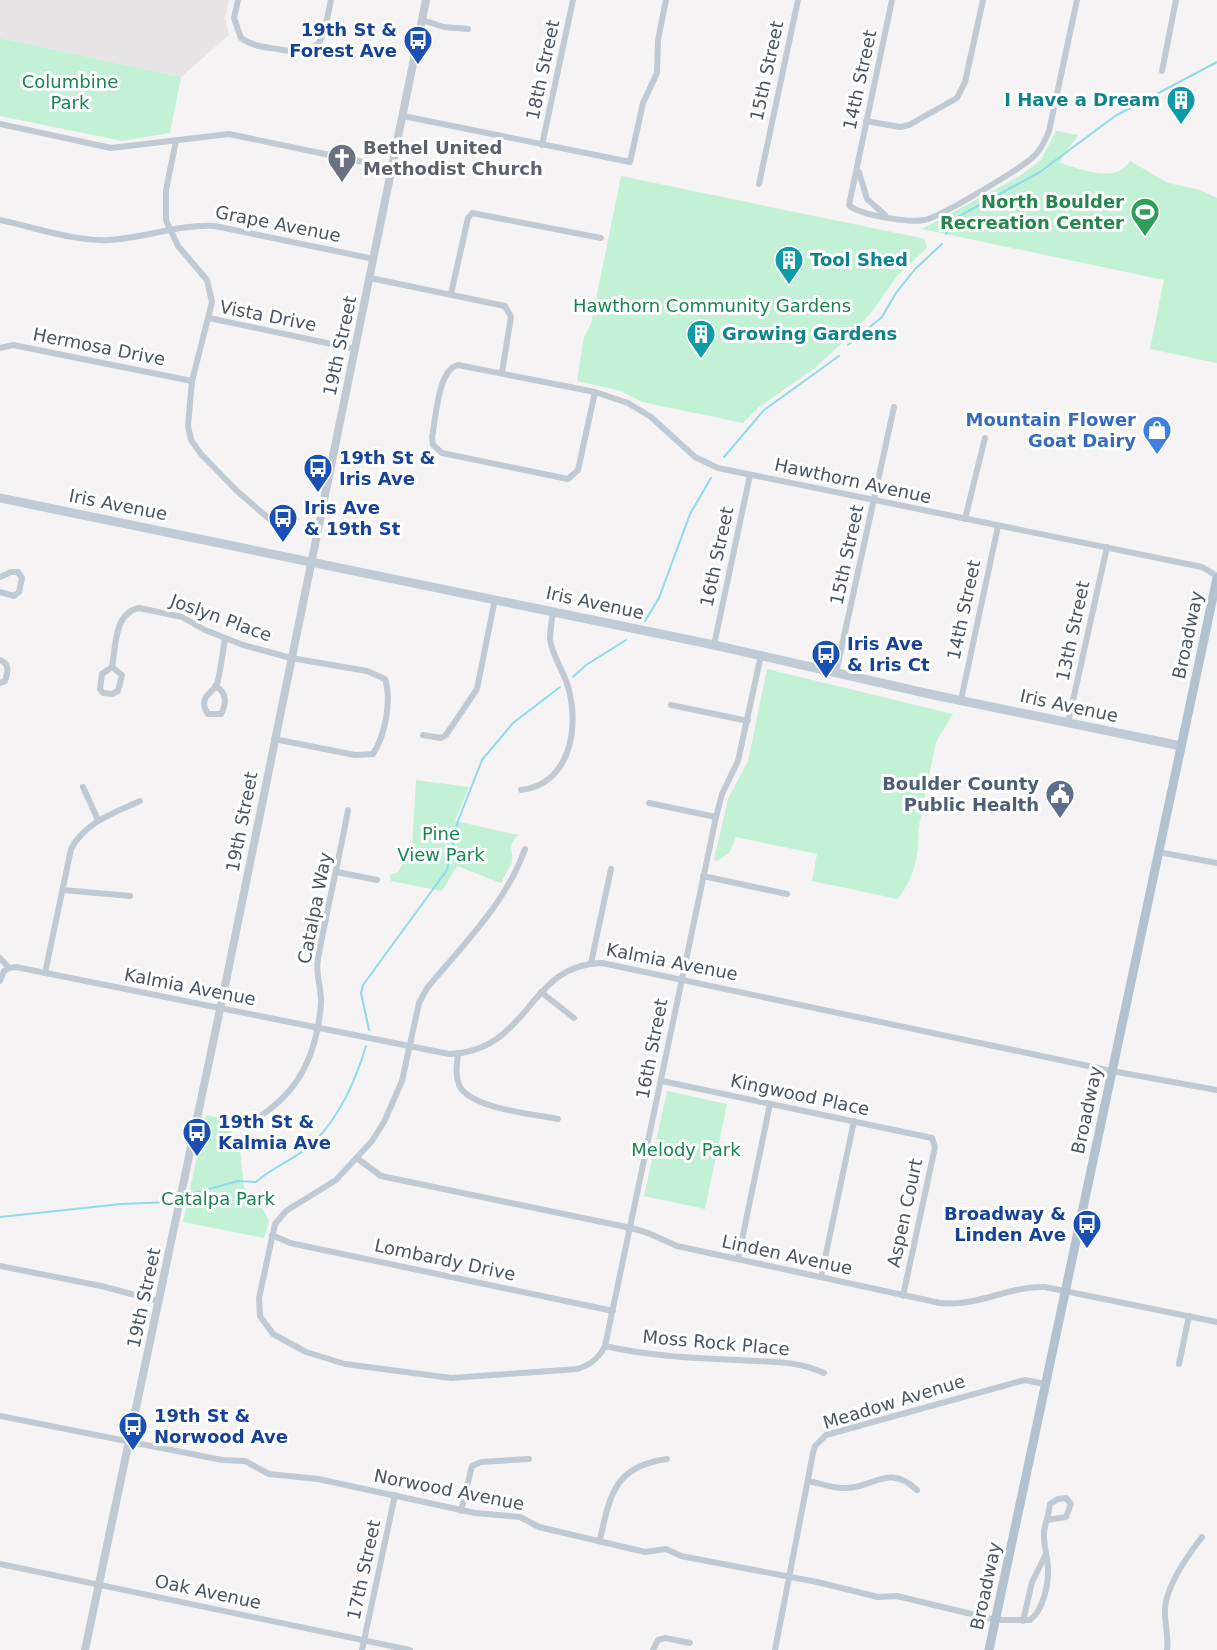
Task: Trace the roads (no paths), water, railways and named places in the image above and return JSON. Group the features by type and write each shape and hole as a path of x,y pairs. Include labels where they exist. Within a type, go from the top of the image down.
{"main road":[{"name":"Iris Avenue","path":"0,498 553,611 1181,746"},
{"name":"Broadway","path":"989,1650 1217,577"}],"street":[{"path":"238,0 235,26 247,42 298,53 308,51 323,37 331,0"},
{"name":"19th Street","path":"85,1650 220,1007 426,0"},
{"name":"18th Street","path":"542,145 573,0"},
{"path":"403,116 627,163 632,159 643,103 657,74 658,40 666,0"},
{"name":"15th Street","path":"759,184 798,0"},
{"name":"14th Street","path":"885,216 859,212 849,205 859,167 866,121 892,0"},
{"path":"866,121 900,127 909,125 957,98 965,82 983,0"},
{"path":"885,216 914,221 935,217 1034,156 1049,131 1077,0"},
{"path":"1161,71 1176,0"},
{"path":"422,20 444,27 468,28"},
{"path":"0,124 111,148 229,134 392,168"},
{"path":"176,141 166,190 165,205 169,230 178,246 207,280 212,302 209,318"},
{"name":"14th Street","path":"859,167 863,191 872,205 885,216"},
{"path":"451,294 468,218 472,213 601,237"},
{"name":"Grape Avenue","path":"0,220 90,239 109,240 194,225 215,225 374,259"},
{"path":"370,278 502,304 512,317 502,372"},
{"name":"Vista Drive","path":"281,529 237,491 196,448 188,426 192,381 209,318 355,349"},
{"name":"Hermosa Drive","path":"0,348 13,345 192,381"},
{"name":"Hawthorn Avenue","path":"595,392 578,470 570,478 562,479 441,453 436,449 432,437 447,370 458,365 502,372 595,392 628,403 651,417 705,463 750,475 1202,567 1217,577"},
{"name":"15th Street","path":"836,673 894,407"},
{"path":"965,519 985,438"},
{"name":"16th Street","path":"714,645 750,475"},
{"name":"14th Street","path":"961,700 998,526"},
{"name":"13th Street","path":"1068,723 1107,547"},
{"path":"0,578 10,572 18,572 22,583 20,592 14,596 0,592"},
{"path":"423,735 441,738 446,735 474,696 495,599"},
{"name":"Joslyn Place","path":"112,667 122,619 132,609 168,612 225,639 291,658 368,671 385,679 388,700 380,740 373,754 355,755 274,739"},
{"path":"521,790 539,786 558,772 571,732 572,709 568,688 550,637 553,611"},
{"path":"215,686 224,693 225,702 221,714 216,716 208,714 204,706 206,694 215,686 225,639"},
{"name":"16th Street","path":"605,1346 716,817 722,794 738,761 761,655"},
{"path":"0,660 5,662 8,671 5,681 0,683"},
{"name":"Joslyn Place","path":"112,667 122,675 118,691 112,694 103,693 100,686 103,671 112,667"},
{"path":"671,705 748,720"},
{"path":"83,788 98,820"},
{"path":"45,973 71,849 76,839 98,820 140,801"},
{"path":"649,803 716,817"},
{"name":"Catalpa Way","path":"244,1125 273,1108 296,1084 311,1055 321,995 317,962 348,810"},
{"path":"525,849 512,881 500,900 427,988 419,1003 410,1046 394,1102 372,1141 358,1159 336,1180 286,1211 275,1224 259,1298 260,1316 273,1334 318,1357 345,1364 451,1378 577,1369 594,1361 605,1346"},
{"path":"1158,852 1217,863"},
{"path":"591,963 610,869"},
{"path":"337,872 378,880"},
{"path":"703,876 787,894"},
{"path":"63,890 130,896"},
{"path":"0,958 9,968 4,971 0,981"},
{"name":"Kalmia Avenue","path":"9,968 16,967 410,1046 458,1053 499,1039 509,1031 542,992 565,971 591,963 681,979 1112,1071 1217,1090"},
{"path":"542,992 574,1018"},
{"path":"458,1053 456,1073 459,1085 473,1100 558,1119"},
{"name":"Kingwood Place","path":"662,1081 932,1138"},
{"path":"738,1260 770,1104"},
{"path":"821,1277 854,1121"},
{"name":"Aspen Court","path":"903,1296 935,1147 932,1138"},
{"name":"Linden Avenue","path":"358,1159 381,1176 631,1228 677,1246 903,1296 940,1303 963,1304 1022,1287 1046,1287 1217,1322"},
{"name":"Lombardy Drive","path":"272,1235 290,1243 613,1311"},
{"path":"0,1266 101,1286 158,1301"},
{"path":"1179,1365 1190,1316"},
{"name":"Moss Rock Place","path":"605,1346 691,1357 787,1362 810,1366 824,1373"},
{"name":"Meadow Avenue","path":"789,1577 815,1446 826,1435 1024,1380 1045,1384"},
{"name":"Norwood Avenue","path":"0,1416 222,1460 245,1461 269,1474 318,1479 461,1510 520,1517 539,1527 645,1552 666,1549 681,1556 878,1597 897,1596 996,1620 1023,1621"},
{"path":"461,1510 472,1467 481,1462 529,1459"},
{"path":"600,1540 608,1500 620,1479 641,1465 667,1459"},
{"path":"808,1481 842,1488 887,1476 905,1479 917,1490"},
{"name":"17th Street","path":"363,1650 394,1495"},
{"path":"1046,1554 1032,1582 1023,1621 1030,1620 1039,1610 1048,1569 1046,1554 1043,1534 1052,1502 1062,1497 1069,1500 1071,1504 1066,1517 1047,1520"},
{"path":"1167,1650 1165,1610 1167,1595 1186,1558 1202,1537"},
{"name":"Oak Avenue","path":"0,1564 410,1650"},
{"path":"775,1650 789,1577"},
{"path":"653,1650 658,1640 665,1638 690,1643"}],"waterway":[{"path":"946,234 952,220 1040,172 1115,116 1217,62"},
{"path":"848,345 882,317 896,293 915,269 942,244"},
{"path":"724,457 764,410 839,356"},
{"path":"645,621 659,598 690,514 711,478"},
{"path":"573,677 586,665 626,640"},
{"path":"369,1030 361,993 363,985 447,870 458,821 482,760 513,723 560,687"},
{"path":"194,1193 238,1181 256,1182 307,1149 323,1133 339,1110 352,1085 366,1046"},
{"path":"0,1217 121,1204 170,1202"}],"place":[{"name":"19th St & Forest Ave","path":"418,66"},
{"name":"I Have a Dream","path":"1181,126"},
{"name":"Bethel United Methodist Church","path":"342,184"},
{"name":"North Boulder Recreation Center","path":"1145,238"},
{"name":"Tool Shed","path":"789,286"},
{"name":"Growing Gardens","path":"701,360"},
{"name":"Mountain Flower Goat Dairy","path":"1157,456"},
{"name":"19th St & Iris Ave","path":"318,494"},
{"name":"Iris Ave & 19th St","path":"283,544"},
{"name":"Iris Ave & Iris Ct","path":"826,680"},
{"name":"Boulder County Public Health","path":"1060,820"},
{"name":"19th St & Kalmia Ave","path":"197,1158"},
{"name":"Broadway & Linden Ave","path":"1087,1250"},
{"name":"19th St & Norwood Ave","path":"133,1452"}],"park label":[{"name":"Columbine Park","path":"70,92"},
{"name":"Hawthorn Community Gardens","path":"712,306"},
{"name":"Pine View Park","path":"441,844"},
{"name":"Melody Park","path":"686,1150"},
{"name":"Catalpa Park","path":"218,1199"}]}
